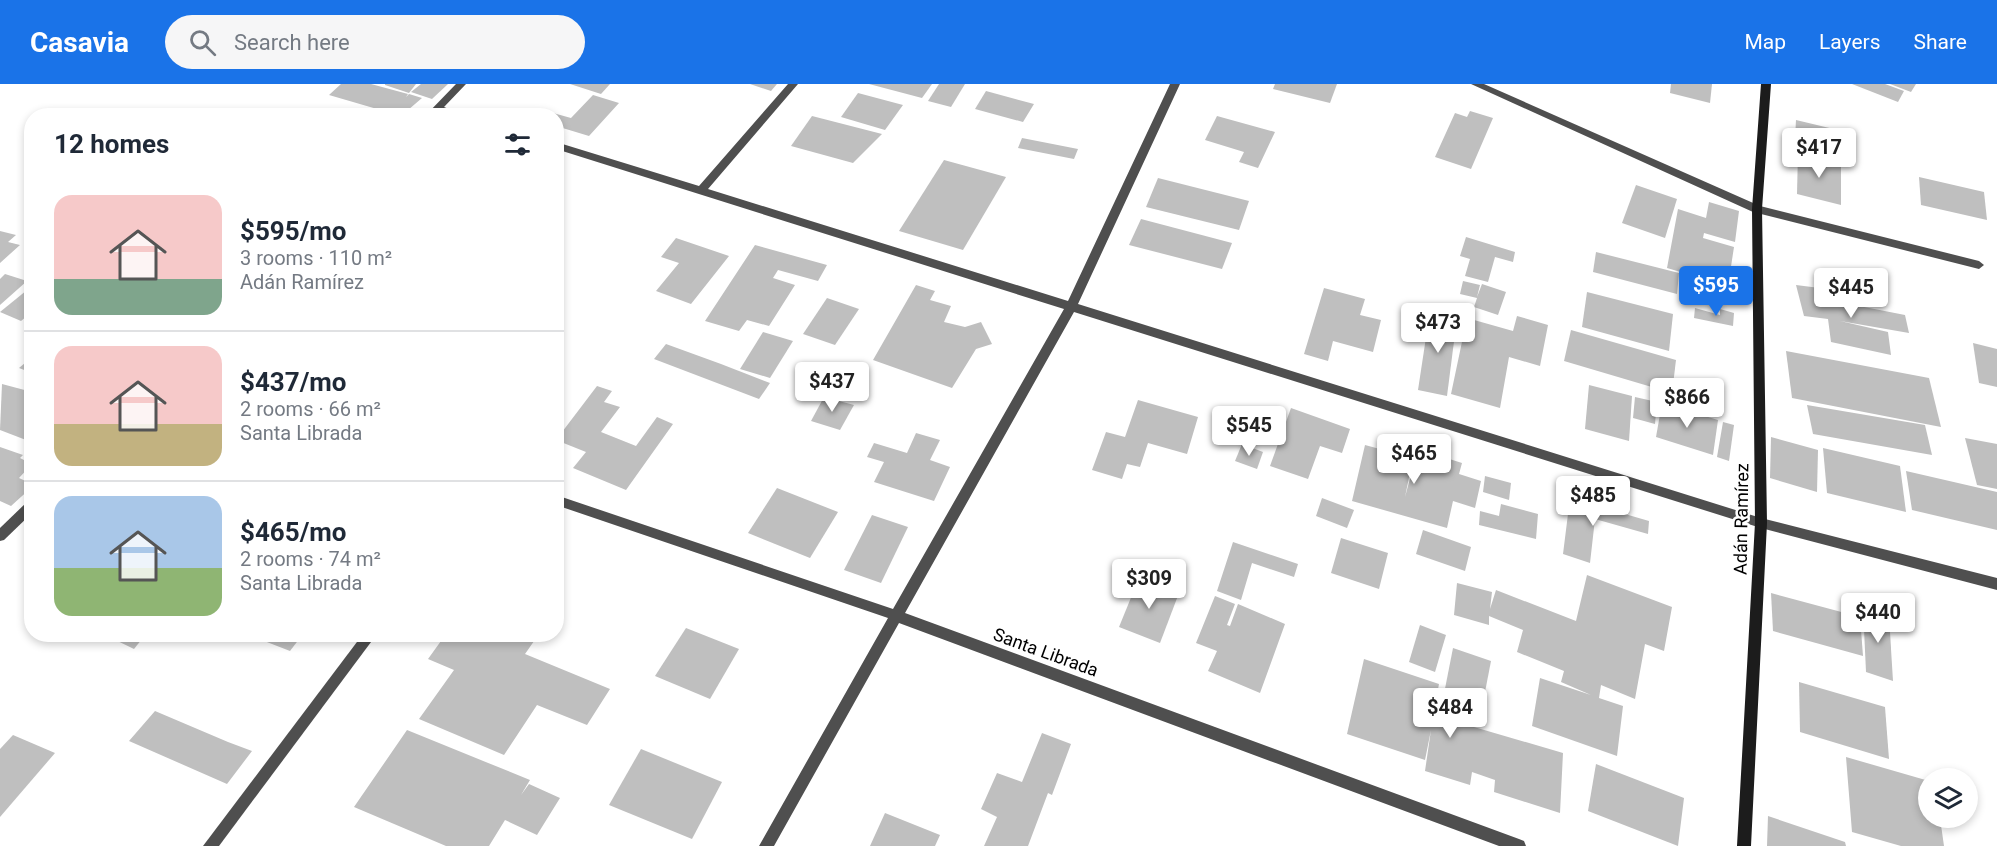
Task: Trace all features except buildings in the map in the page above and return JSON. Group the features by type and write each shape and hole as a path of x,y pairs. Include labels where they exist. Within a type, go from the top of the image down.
{"street":[{"path":"437,108 461,84"},
{"path":"701,191 792,84"},
{"path":"766,846 1071,307 1175,84"},
{"path":"1476,84 1757,208 1979,265"},
{"name":"Adán Ramírez","path":"1744,846 1761,523 1757,208 1766,84"},
{"path":"564,148 1761,523 1997,584"},
{"name":"Santa Librada","path":"564,503 895,615 1519,846"},
{"path":"0,536 24,513"},
{"path":"210,846 365,642"}]}
